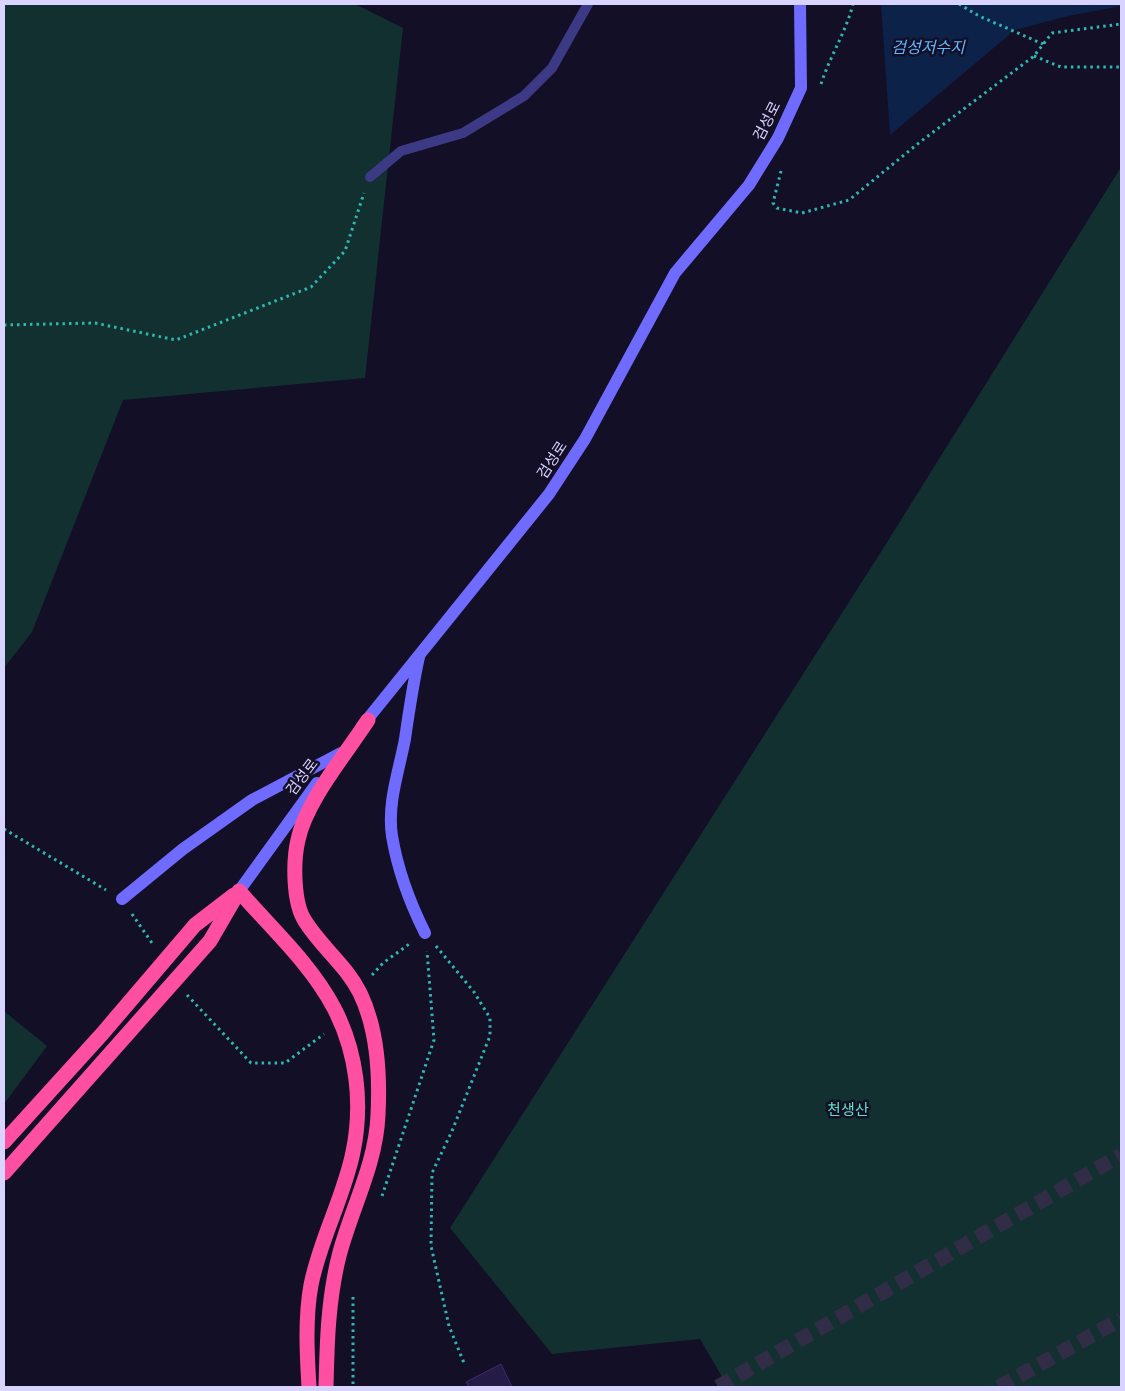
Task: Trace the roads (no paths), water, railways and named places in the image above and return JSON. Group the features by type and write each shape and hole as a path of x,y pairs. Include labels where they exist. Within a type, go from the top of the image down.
{"highway":[{"path":"326,1387 327,1332 332,1289 346,1232 367,1175 378,1117 379,1085 372,1035 360,993 346,970 303,920 296,886 295,863 298,839 308,811 368,720"},
{"path":"239,891 317,980 334,1008 347,1037 358,1088 358,1108 353,1152 324,1237 311,1287 308,1341 309,1387"},
{"path":"4,1142 102,1034 195,925 239,891"},
{"path":"4,1173 210,941 239,891"}],"street":[{"name":"검성로","path":"239,891 341,753 549,494 584,439 675,272 749,185 778,138 802,88 800,4"},
{"path":"420,654 394,783 392,834 404,890 425,933"},
{"path":"122,899 183,849 252,800 341,753"}],"lane":[{"path":"370,177 401,151 463,133 524,96 552,68 588,4"}],"water":[{"name":"검성저수지","path":"881,4 1121,4 1121,6 1068,16 1015,30 890,135"}],"tunnel":[{"path":"718,1387 1121,1155"},
{"path":"999,1387 1121,1319"}],"park label":[{"name":"천생산","path":"848,1110"}]}
